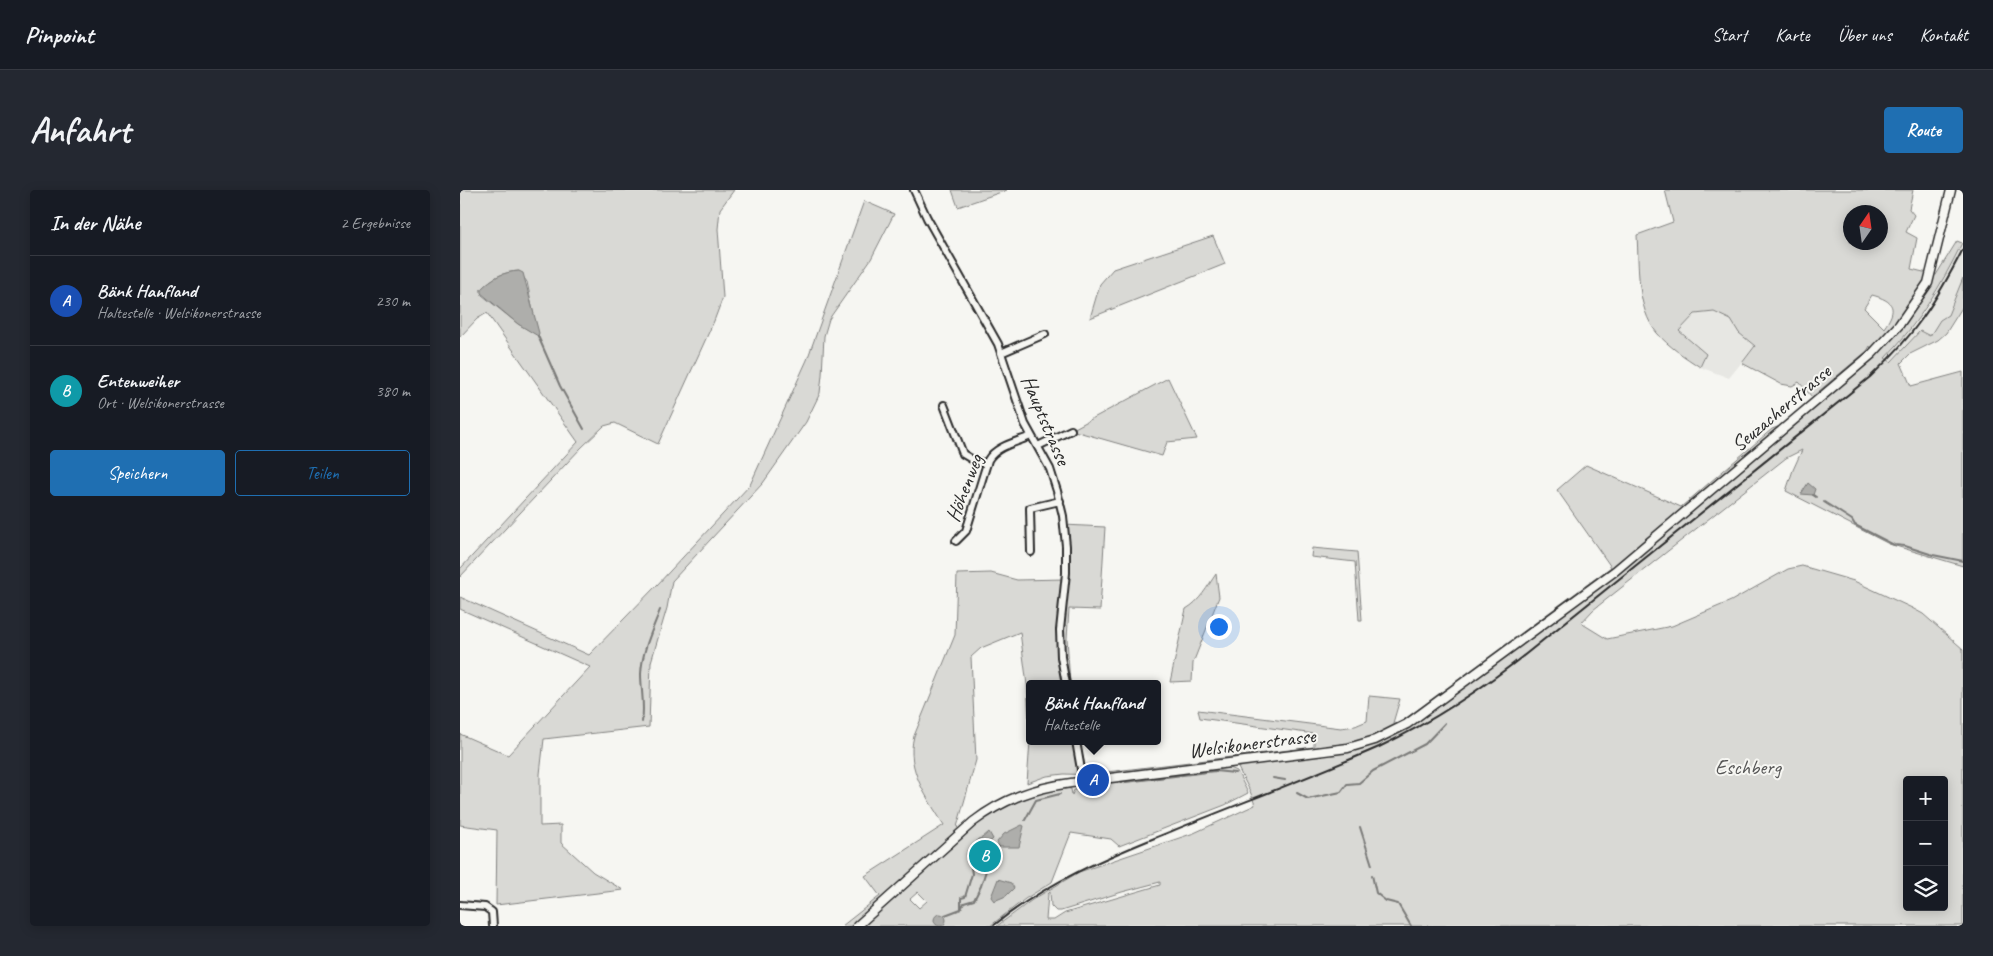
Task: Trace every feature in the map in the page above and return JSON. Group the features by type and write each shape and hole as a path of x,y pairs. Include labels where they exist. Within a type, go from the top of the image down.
{"main road":[{"name":"Seuzacherstrasse","path":"1567,607 1615,571 1846,376 1890,336 1910,312 1928,283 1951,190"},
{"name":"Welsikonerstrasse","path":"857,926 961,831 983,814 1010,799 1035,790 1082,781 1334,750 1375,740 1396,731 1418,717 1567,607"}],"street":[{"name":"Hauptstrasse","path":"914,190 927,218 1002,353 1023,419 1050,469 1060,501 1066,546 1066,574 1060,630 1061,656 1065,680"},
{"path":"1002,353 1045,334"},
{"path":"944,405 963,454 973,460 987,464"},
{"path":"1038,446 1071,430"},
{"name":"Höhenweg","path":"956,541 966,531 990,457 996,451 1031,436"},
{"path":"1031,552 1030,508 1060,501"},
{"path":"1077,745 1082,781"},
{"path":"460,905 488,908 492,912 493,926"}],"shaded area":[{"path":"1963,242 1963,278 1948,315 1940,320 1930,336 1920,331 1890,363 1885,358 1916,324 1929,305"},
{"path":"519,271 523,273 539,333 538,336 518,324 481,293 481,289 494,278"},
{"path":"1714,312 1731,320 1739,333 1755,346 1729,378 1700,367 1706,354 1679,331 1695,314"},
{"path":"1808,483 1815,489 1813,495 1801,494"},
{"path":"1022,825 1024,826 1019,847 999,847 997,842 1004,834"},
{"path":"989,832 993,839 968,862 968,850 978,839"},
{"path":"998,879 1011,883 1014,888 1006,896 994,901 991,897"},
{"path":"938,914 942,914 946,920 942,926 938,926 934,922 934,918"}],"green space":[{"path":"460,190 734,190 720,209 718,229 723,297 658,444 615,423 604,426 460,577 460,569 578,442 487,313 477,319 460,337","holes":["519,271 527,282 538,335 518,324 482,295 481,289 485,285 494,278 508,273"]},
{"path":"952,190 1007,190 958,207"},
{"name":"Eschberg","path":"1665,190 1913,190 1909,209 1914,215 1906,232 1917,238 1911,269 1936,275 1957,241 1962,243 1928,304 1908,332 1885,358 1891,362 1920,331 1930,336 1940,320 1948,315 1963,278 1963,306 1946,333 1938,340 1910,354 1901,363 1911,386 1963,372 1963,566 1889,544 1786,491 1802,450 1786,458 1593,610 1581,623 1607,639 1672,626 1731,601 1788,569 1802,566 1854,581 1923,614 1963,649 1963,926 997,926 1032,900 1079,872 1194,833 1255,805 1234,760 1098,775 1064,774 1047,776 1027,783 1030,745 1080,745 1086,769 1090,774 1314,747 1314,734 1200,718 1198,710 1341,728 1355,726 1367,721 1369,696 1400,699 1393,723 1398,724 1611,567 1557,490 1586,465 1681,507 1772,429 1791,422 1872,354 1870,346 1867,351 1812,397 1799,382 1792,386 1781,384 1742,363 1755,346 1739,333 1731,320 1714,312 1695,314 1679,331 1706,354 1700,367 1672,347 1657,333 1650,323 1642,299 1637,235 1673,222","holes":["1872,295 1879,297 1892,306 1891,315 1884,328 1864,308","1160,882 1160,885 1065,913 1054,920 1046,920 1048,894 1050,892 1051,906 1056,911 1061,911"]},
{"path":"864,201 894,214 871,259 829,319 824,336 820,393 806,422 763,483 672,581 667,608 651,662 649,727 544,739 540,774 540,826 561,825 561,843 593,872 623,890 496,905 497,830 460,825 460,734 508,755 590,667 460,609 460,597 589,655 750,485 807,360"},
{"path":"1213,236 1225,264 1090,318 1100,284 1113,269"},
{"path":"1168,378 1197,439 1167,442 1162,456 1071,430"},
{"path":"1064,525 1105,527 1100,610 1069,609 1067,638 1070,680 1026,680 1020,632 981,648 971,657 976,760 957,827 961,831 1014,801 1045,790 1059,788 1071,789 1072,795 1074,790 1095,788 1102,783 1228,767 1237,771 1248,793 1225,805 1119,846 1111,839 1071,833 1052,882 1025,899 990,926 842,926 880,896 865,876 944,825 931,805 915,772 912,748 914,736 955,635 957,574 991,573 1017,580 1065,579","holes":["918,892 927,901 919,908 910,899"]},
{"path":"1312,548 1357,552 1362,620 1359,620 1355,562 1311,557"},
{"path":"1216,574 1219,597 1193,663 1192,681 1170,682 1186,609 1199,598"}],"waterway":[{"path":"538,336 560,386 584,429"},
{"path":"1824,502 1852,520 1855,525 1894,545 1905,546 1933,555 1963,561"},
{"path":"642,722 641,674 643,657 660,610"},
{"path":"1297,793 1308,799 1341,792 1347,784 1359,783 1373,771 1425,744 1445,723"},
{"path":"1118,783 1215,771 1235,773"},
{"path":"1273,778 1285,780"},
{"path":"1025,820 1036,800 1060,794"},
{"path":"1360,827 1372,865"},
{"path":"945,915 961,909 964,903 974,900 981,886 992,852 999,847"},
{"path":"961,908 961,898 965,897 972,874 971,867"},
{"path":"1372,875 1376,893 1386,901 1398,904 1411,926"}],"railway":[{"path":"993,926 1035,896 1079,871 1379,747 1421,725 1481,688 1870,377 1886,362 1923,318 1963,249"}],"place":[{"name":"Bänk Hanfland","path":"1093,780"},
{"name":"Entenweiher","path":"985,856"}]}
